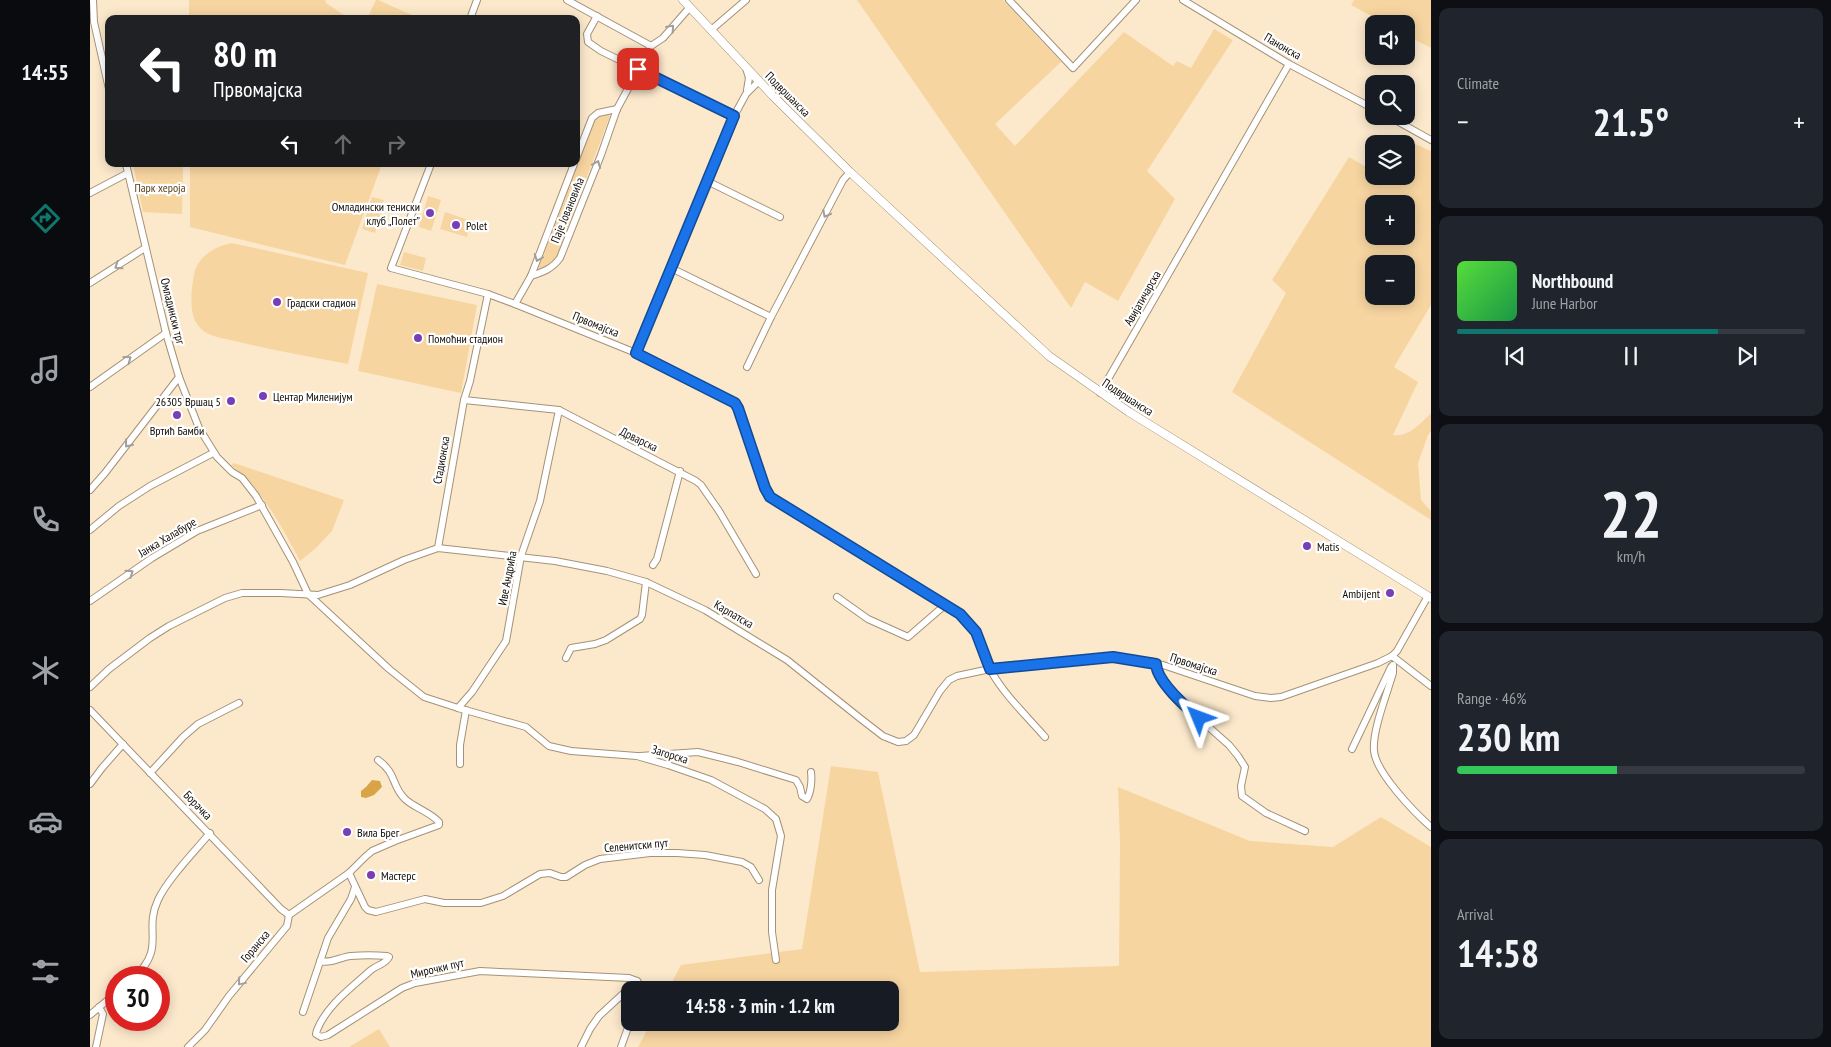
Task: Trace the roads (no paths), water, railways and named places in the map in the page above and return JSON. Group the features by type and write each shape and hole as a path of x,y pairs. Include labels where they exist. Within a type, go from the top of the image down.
{"street":[{"path":"93,0 94,22 105,71"},
{"path":"471,15 477,0"},
{"path":"567,0 651,46"},
{"name":"Подвршанска","path":"683,0 759,81 850,172 1049,356 1100,393 1429,597 1397,652 1392,656"},
{"path":"711,30 746,0"},
{"path":"1009,0 1073,68 1136,0"},
{"name":"Панонска","path":"1183,0 1289,64 1365,104"},
{"name":"Паје Јовановића","path":"531,276 547,271 560,258 617,109 651,46 663,38 690,7"},
{"path":"598,16 587,34 588,42 734,116"},
{"name":"Авијатичарска","path":"1100,393 1289,64"},
{"path":"746,67 749,78 746,94"},
{"path":"636,353 734,116 746,94 759,81"},
{"name":"Паје Јовановића","path":"580,149 592,118 598,113 617,109"},
{"path":"1404,125 1431,140"},
{"name":"Омладински трг","path":"127,167 166,333 179,377 199,428 215,455 232,472 242,478 262,504 308,594"},
{"name":"Првомајска","path":"430,167 391,268 488,294 516,304 636,353 733,402 737,406 765,488 770,497 960,614 972,626 990,669 1113,657 1156,664 1255,696 1271,698 1291,694 1378,663 1392,656"},
{"name":"Паје Јовановића","path":"516,304 531,276 573,167"},
{"path":"747,367 843,180 850,172"},
{"path":"90,193 128,173"},
{"path":"707,181 780,217"},
{"path":"90,283 145,248"},
{"path":"671,268 771,317"},
{"name":"Стадионска","path":"438,548 464,400 470,381 488,294"},
{"path":"90,387 166,333"},
{"path":"90,490 179,377"},
{"name":"Дрварска","path":"464,400 559,410 680,471 701,485 756,574"},
{"name":"Иве Андрића","path":"458,708 472,692 506,641 521,556 540,501 559,410"},
{"path":"90,530 120,506 150,486 215,455"},
{"path":"653,565 657,559 680,471"},
{"name":"Јанка Халабуре","path":"90,601 144,563 197,531 262,504"},
{"path":"90,687 116,663 150,638 225,598 242,593 318,595 350,585 404,560 438,548 521,556"},
{"name":"Карпатска","path":"521,556 576,565 646,582 705,610 787,660 889,739 902,742 910,738 918,729 940,690 949,680 957,676 990,669"},
{"path":"566,658 571,648 606,640 640,619 646,582"},
{"name":"Загорска","path":"308,594 389,669 424,697 526,727 549,746 571,751 637,756 668,765 711,780 766,809 776,819 781,836 772,890 772,932 776,960"},
{"path":"837,597 868,619 908,637 946,605"},
{"path":"1392,656 1393,673 1376,734 1374,753 1383,772 1412,809 1431,827"},
{"path":"1392,656 1431,686"},
{"path":"1156,664 1158,675 1185,706 1229,744 1238,756 1244,767 1241,786 1242,796 1266,813 1305,831"},
{"path":"1352,749 1392,665"},
{"path":"990,669 1006,693 1045,737"},
{"path":"150,773 183,737 198,724 239,703"},
{"name":"Борачка","path":"90,710 281,909 289,915"},
{"path":"460,764 460,745 466,710"},
{"path":"90,784 123,744"},
{"path":"637,756 698,752 738,762 796,780 802,796 806,799 809,796 811,772"},
{"name":"Горанска","path":"188,1047 205,1030 229,996 287,926 289,915 349,873 364,857 380,847 434,828 440,824 431,815 404,798 389,769 378,760"},
{"path":"144,966 152,955 154,915 158,899 182,866 210,833"},
{"name":"Селенитски пут","path":"349,873 365,908 372,911 426,899 451,903 481,903 503,896 540,874 550,873 566,877 585,865 600,859 623,856 676,852 705,855 742,862 751,867 759,880"},
{"path":"303,1012 328,938 351,899 355,887"},
{"name":"Мирочки пут","path":"320,961 327,962 349,956 373,955 388,956 389,959 372,970 336,1002 319,1024 316,1034 318,1036 328,1035 410,985 471,971 629,978 637,981"},
{"path":"582,1047 590,1028 599,1016 621,996"},
{"path":"90,1015 105,1002"},
{"path":"96,1047 103,1014 99,1007"},
{"path":"621,1047 627,1031"}],"place":[{"name":"Омладински тениски клуб „Полет”","path":"430,213"},
{"name":"Polet","path":"456,225"},
{"name":"Градски стадион","path":"277,302"},
{"name":"Помоћни стадион","path":"418,338"},
{"name":"Центар Миленијум","path":"263,396"},
{"name":"26305 Вршац 5","path":"231,401"},
{"name":"Вртић Бамби","path":"177,415"},
{"name":"Matis","path":"1307,546"},
{"name":"Ambijent","path":"1390,593"},
{"name":"Вила Брег","path":"347,832"},
{"name":"Мастерс","path":"371,875"}],"park label":[{"name":"Парк хероја","path":"160,187"}]}
